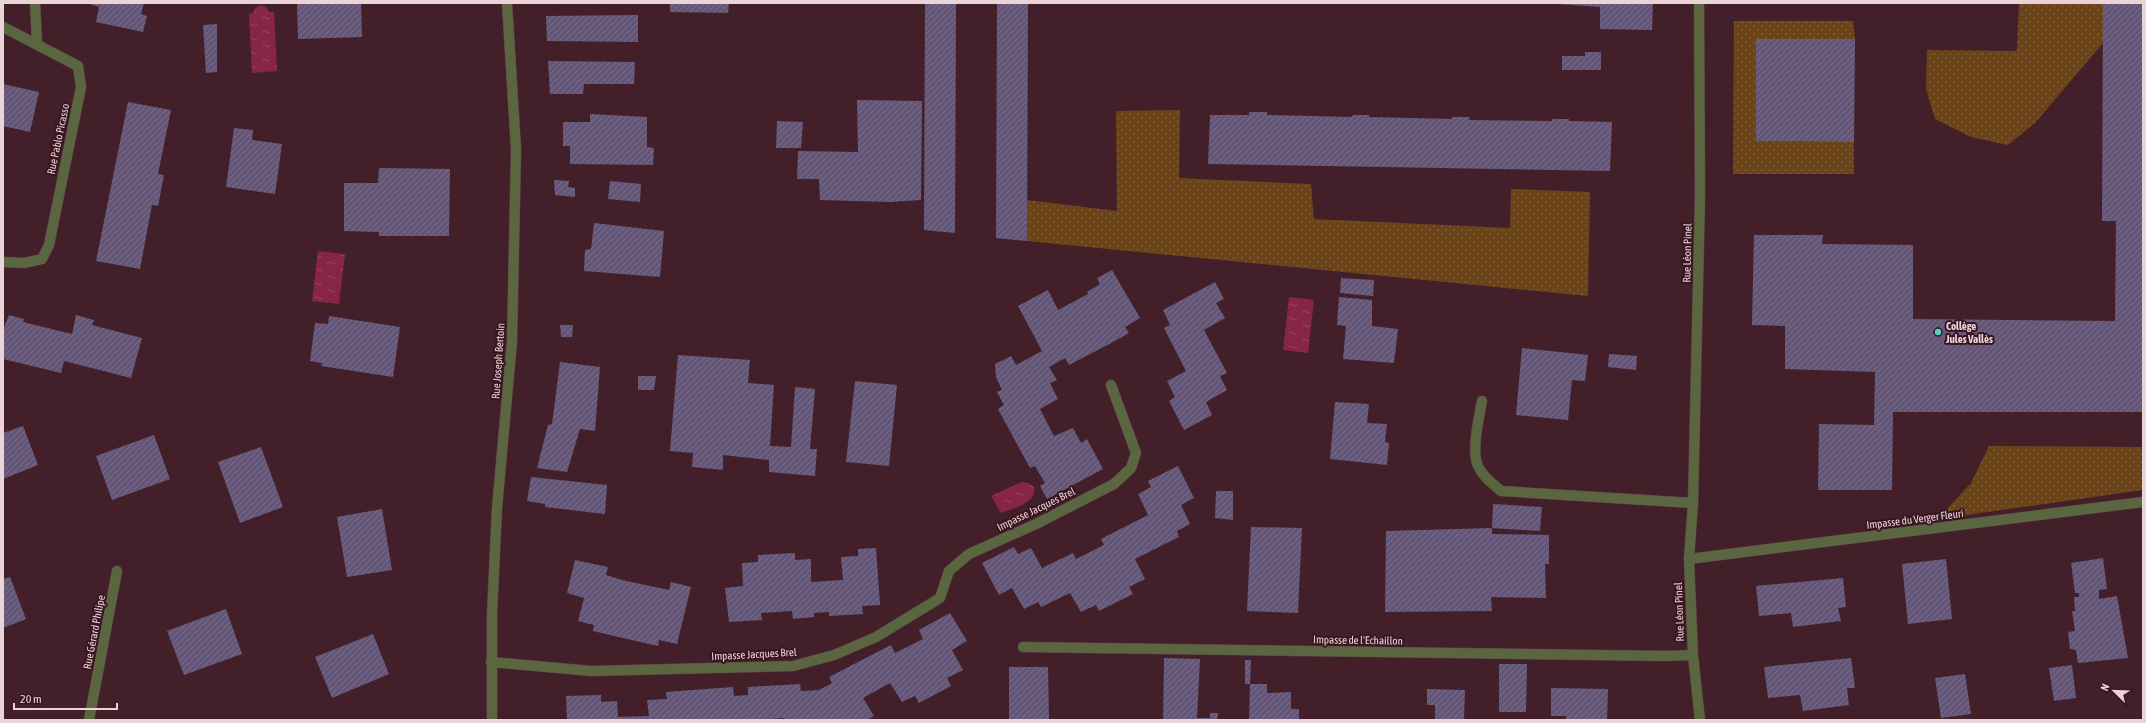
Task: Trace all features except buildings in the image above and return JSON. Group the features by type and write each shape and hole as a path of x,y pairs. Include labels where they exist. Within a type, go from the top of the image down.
{"street":[{"path":"35,3 37,43"},
{"name":"Rue Joseph Bertoin","path":"492,720 491,662 497,508 512,341 516,149 507,3"},
{"name":"Rue Léon Pinel","path":"1700,3 1700,196 1693,503 1690,559 1693,654 1700,720"},
{"name":"Rue Pablo Picasso","path":"3,27 37,43 78,66 81,88 49,245 42,259 24,263 3,262"},
{"name":"Impasse Jacques Brel","path":"491,662 592,671 793,666 834,655 876,637 940,598 949,571 969,554 1036,524 1114,484 1131,468 1136,453 1111,385"},
{"path":"1482,401 1477,432 1476,454 1478,466 1488,479 1501,491 1693,503"},
{"name":"Impasse du Verger Fleuri","path":"1690,559 2143,502"},
{"name":"Rue Gérard Philipe","path":"90,720 117,571"},
{"name":"Impasse de l'Echaillon","path":"1023,647 1666,656 1693,654"}],"shaded area":[{"path":"2019,3 2103,3 2103,43 2035,123 2008,145 1971,137 1935,119 1926,89 1927,50 2017,51"},
{"path":"1734,21 1853,21 1855,39 1756,39 1756,141 1854,142 1854,174 1733,174"},
{"path":"1180,110 1179,178 1311,184 1314,219 1510,228 1511,189 1590,192 1588,296 1027,241 1027,200 1117,211 1116,111"},
{"path":"1989,446 2143,447 2143,490 1938,519 1971,483"}],"water":[{"path":"260,5 266,7 269,12 274,12 277,71 252,73 249,14 253,13 255,8"},
{"path":"318,251 345,254 339,304 312,301"},
{"path":"1289,297 1314,300 1308,353 1283,350"},
{"path":"1022,482 1029,483 1034,487 1032,497 1024,504 1001,513 991,496"}],"place":[{"name":"Collège Jules Vallès","path":"1938,332"}]}
